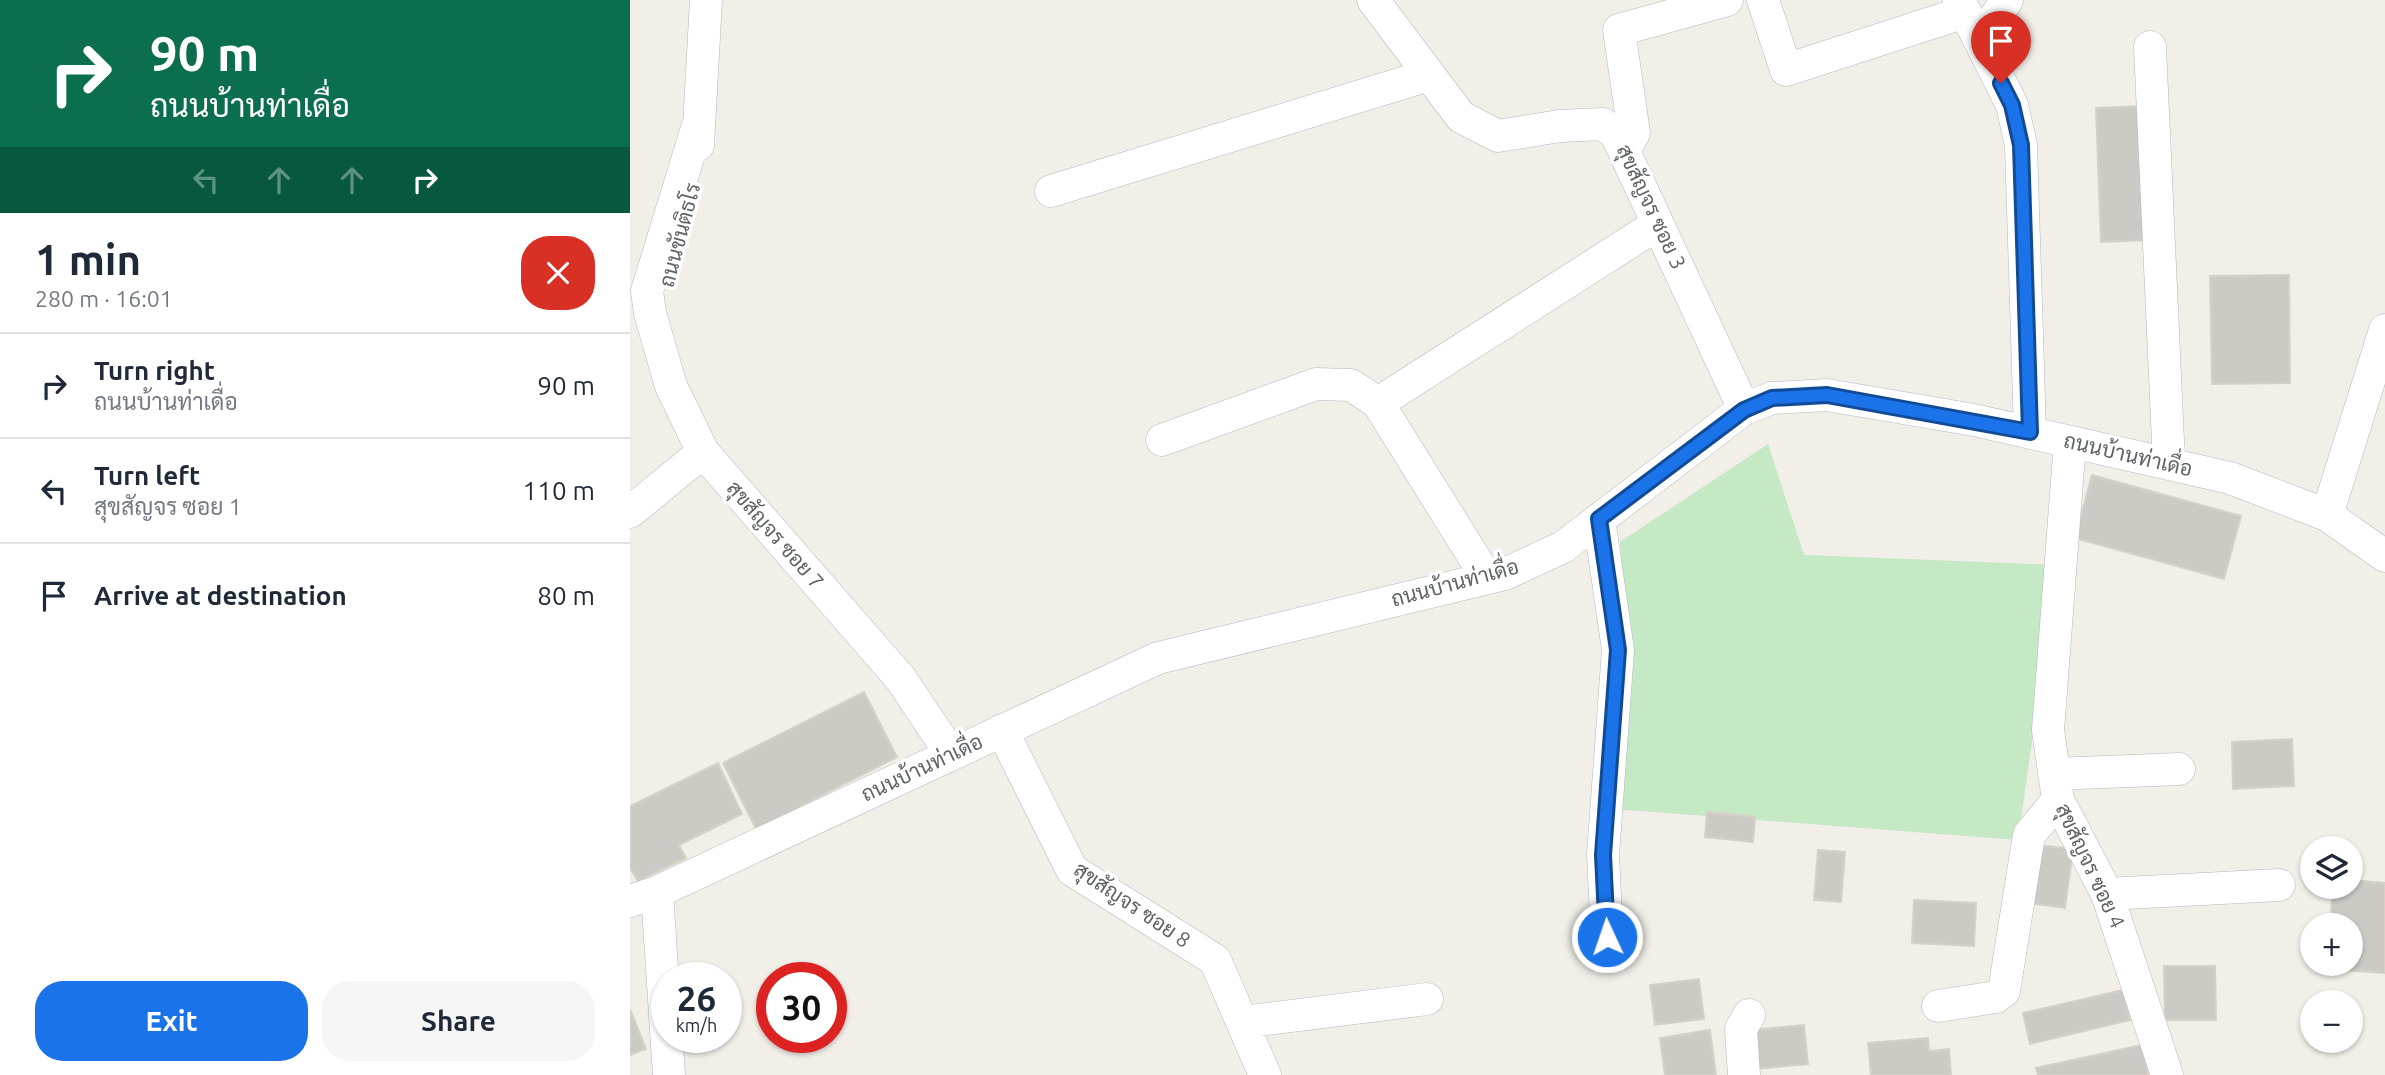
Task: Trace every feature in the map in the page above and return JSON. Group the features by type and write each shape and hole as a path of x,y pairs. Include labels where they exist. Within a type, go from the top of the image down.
{"street":[{"name":"ถนนขันติธโร","path":"640,307 663,299 699,164 698,125 706,0"},
{"name":"สุขสัญจร ซอย 3","path":"1373,0 1461,117 1498,136 1560,126 1603,124 1616,134 1626,148 1744,410"},
{"path":"1626,148 1634,133 1619,30 1727,0"},
{"path":"1763,0 1786,70 1968,17 2007,0"},
{"path":"1968,17 2012,105 2021,145 2030,432"},
{"path":"2150,47 2169,464"},
{"path":"1051,191 1429,75"},
{"path":"1378,403 1658,224"},
{"name":"สุขสัญจร ซอย 7","path":"640,307 671,386 703,452 901,679 951,754"},
{"path":"2327,515 2385,330"},
{"path":"1162,440 1316,383 1351,385 1378,403 1487,578"},
{"name":"ถนนบ้านท่าเดื่อ","path":"644,897 1158,658 1505,574 1563,547 1744,410 1772,398 1827,395 2030,432 2230,478 2327,515 2385,556"},
{"name":"สุขสัญจร ซอย 4","path":"2070,442 2048,730 2056,787 2107,894 2167,1075"},
{"path":"630,512 703,452"},
{"path":"1599,519 1618,650 1603,855 1607,937"},
{"name":"สุขสัญจร ซอย 8","path":"1002,730 1072,870 1215,960 1265,1075"},
{"path":"1938,1006 1996,997 2004,991 2029,835 2056,787 2179,769"},
{"path":"2107,894 2279,884"},
{"path":"644,897 669,1075"},
{"path":"1242,1022 1427,999"},
{"path":"1744,1075 1741,1029 1749,1015"}],"green space":[{"path":"1768,444 1804,555 2057,565 2018,840 1614,809 1629,645 1620,542"}],"building":[{"path":"2143,106 2147,240 2101,242 2096,108"},
{"path":"2289,275 2290,383 2212,384 2210,276"},
{"path":"2092,475 2241,516 2224,579 2075,538"},
{"path":"864,692 897,757 756,829 723,763"},
{"path":"2292,739 2294,786 2233,789 2232,742"},
{"path":"718,763 742,814 679,845 686,858 638,881 630,868 630,806"},
{"path":"1707,812 1755,817 1753,842 1705,837"},
{"path":"2036,845 2073,849 2065,908 2028,903"},
{"path":"1818,850 1845,852 1841,902 1814,900"},
{"path":"2363,881 2385,883 2385,973 2363,971 2363,913 2331,913 2332,899 2363,899"},
{"path":"1914,900 1976,903 1974,946 1912,943"},
{"path":"2164,966 2215,966 2216,1020 2165,1020"},
{"path":"1699,979 1704,1019 1655,1025 1650,985"},
{"path":"2123,990 2130,1020 2030,1044 2023,1013"},
{"path":"630,1009 646,1049 630,1055"},
{"path":"1804,1025 1808,1064 1755,1069 1751,1030"},
{"path":"1710,1030 1716,1075 1665,1075 1660,1038"},
{"path":"1928,1038 1929,1051 1949,1049 1951,1075 1871,1075 1868,1043"},
{"path":"2142,1045 2148,1075 2038,1075 2036,1068"}],"route":[{"path":"1607,937 1603,855 1606,777 1618,650 1599,519 1744,410 1772,398 1827,395 2030,432 2021,145 2012,105 2001,83"}]}
